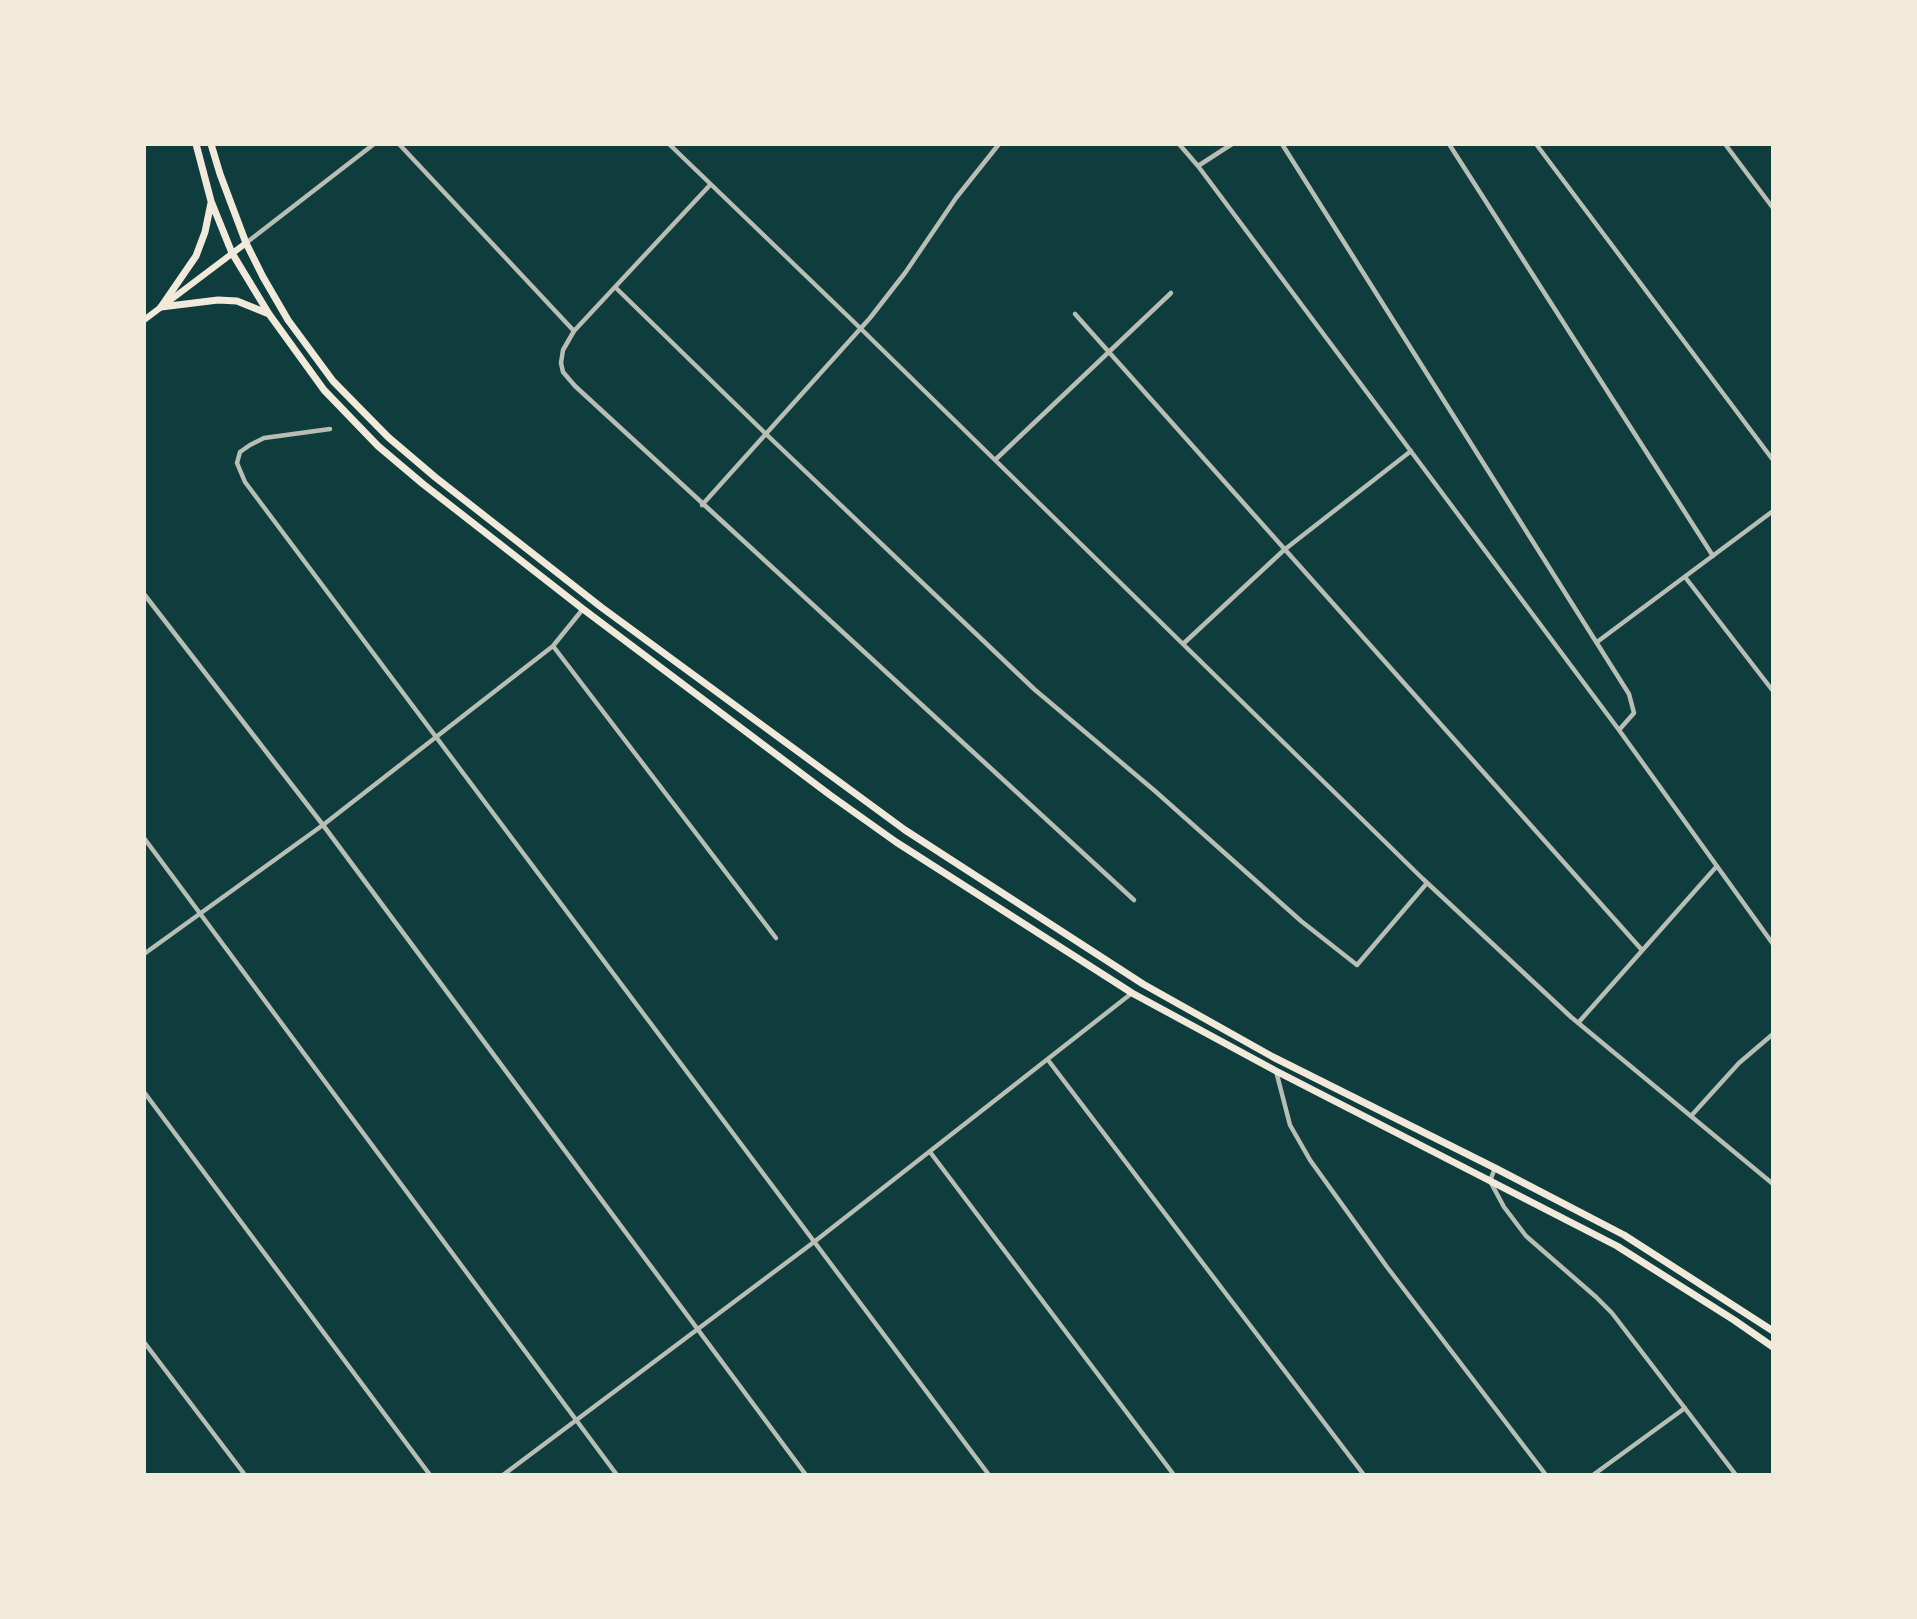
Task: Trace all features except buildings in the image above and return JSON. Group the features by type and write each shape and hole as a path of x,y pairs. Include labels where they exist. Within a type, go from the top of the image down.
{"main road":[{"path":"196,144 211,201 232,253 269,314 324,390 378,446 583,609 839,802 896,842 1132,993 1276,1071 1617,1246 1773,1347"},
{"path":"211,144 246,243 288,320 333,381 388,437 443,484 601,607 905,830 1143,984 1273,1057 1624,1235 1773,1331"},
{"path":"161,307 196,256 205,232 211,201"},
{"path":"144,320 246,243"},
{"path":"161,307 218,300 237,302 269,314"}],"street":[{"path":"246,243 374,144"},
{"path":"399,144 574,331"},
{"path":"669,144 1427,884 1578,1023 1773,1184"},
{"path":"702,505 870,318 905,273 956,198 999,144"},
{"path":"1179,144 1198,166 1619,730 1773,944"},
{"path":"1198,166 1232,144"},
{"path":"1282,144 1629,693 1634,713 1619,730"},
{"path":"1449,144 1713,556"},
{"path":"1536,144 1773,460"},
{"path":"1725,144 1773,208"},
{"path":"710,185 574,331 563,350 561,363 563,372 575,386 702,505 1134,900"},
{"path":"615,287 1034,689 1155,791 1301,921 1357,965 1427,884"},
{"path":"995,460 1171,293"},
{"path":"1075,314 1642,951"},
{"path":"330,429 264,438 240,452 237,463 245,482 989,1475"},
{"path":"1183,644 1284,550 1411,451"},
{"path":"1597,642 1773,511"},
{"path":"1685,577 1773,691"},
{"path":"144,594 322,825 806,1475"},
{"path":"144,954 322,825 553,646 583,609"},
{"path":"553,646 776,938"},
{"path":"144,838 617,1475"},
{"path":"1578,1023 1717,866"},
{"path":"503,1475 814,1242 1132,993"},
{"path":"1691,1116 1739,1063 1773,1034"},
{"path":"1048,1060 1364,1475"},
{"path":"1276,1071 1290,1125 1311,1160 1387,1267 1546,1475"},
{"path":"144,1092 430,1475"},
{"path":"930,1152 1174,1475"},
{"path":"1495,1168 1490,1181 1504,1207 1526,1236 1612,1312 1736,1475"},
{"path":"144,1342 245,1475"},
{"path":"1593,1475 1685,1408"}]}
